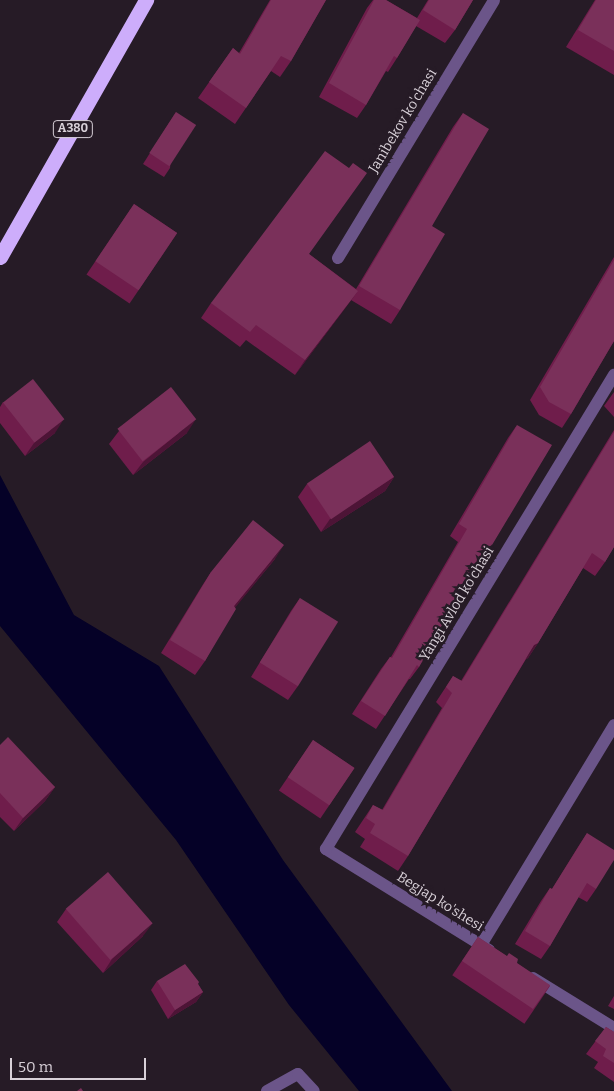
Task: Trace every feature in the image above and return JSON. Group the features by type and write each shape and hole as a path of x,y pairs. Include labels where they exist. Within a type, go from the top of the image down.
{"highway":[{"name":"A380","path":"0,257 146,0"}],"street":[{"name":"Janibekov ko'chasi","path":"338,258 494,0"},
{"name":"Yangi Avlod ko'chasi","path":"326,849 614,375"},
{"path":"481,945 614,725"},
{"name":"Begjap ko'shesi","path":"326,849 498,956"},
{"path":"522,971 614,1028"},
{"path":"268,1091 298,1074 314,1091"}],"shaded area":[{"path":"0,475 74,615 159,666 283,860 452,1091 359,1091 289,1005 176,840 0,626"}],"building":[{"path":"271,0 326,0 291,61 281,56 246,108 209,82 233,48 240,54"},
{"path":"374,0 386,0 420,20 397,58 394,56 366,105 329,83"},
{"path":"429,0 473,0 455,30 423,10"},
{"path":"596,0 614,0 614,51 578,30"},
{"path":"176,112 196,125 169,166 149,153"},
{"path":"463,113 489,129 432,226 445,234 400,310 359,286"},
{"path":"325,151 349,168 353,163 367,173 309,254 358,291 305,360 256,325 250,332 211,303"},
{"path":"134,204 177,233 139,290 95,261"},
{"path":"614,260 614,341 571,414 549,402 540,387"},
{"path":"33,379 64,419 34,443 3,402"},
{"path":"171,387 196,419 143,461 117,429"},
{"path":"517,425 552,445 419,667 417,665 385,716 361,701 390,657 392,658 467,529 459,524"},
{"path":"614,432 614,547 605,562 592,553 538,643 534,645 408,856 370,833 375,824 366,818 373,805 383,810 452,693 446,687 453,676 462,681"},
{"path":"370,441 394,477 331,519 307,483"},
{"path":"253,520 284,545 234,606 236,609 205,661 170,640 211,572"},
{"path":"300,598 338,622 298,686 260,662"},
{"path":"8,737 55,787 23,818 0,793 0,745"},
{"path":"313,740 354,768 329,805 288,777"},
{"path":"587,833 614,850 614,860 596,889 587,883 550,946 525,931 550,888 552,889"},
{"path":"108,872 153,923 110,960 66,909"},
{"path":"478,937 507,956 509,953 518,959 517,963 550,985 533,1009 462,961"},
{"path":"185,964 199,982 198,984 203,992 175,1010 157,981"},
{"path":"606,1027 614,1032 614,1063 603,1056 606,1049 595,1041"}]}
